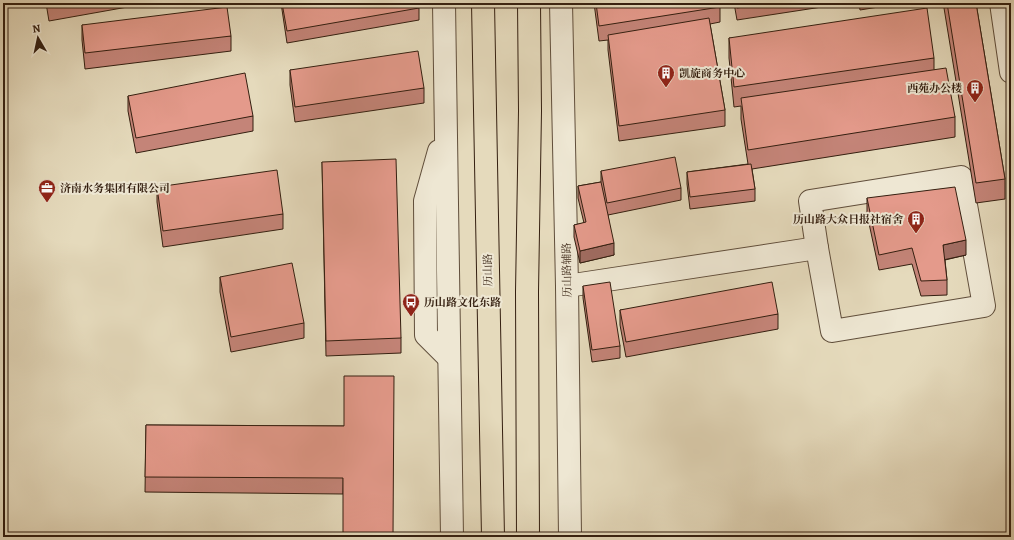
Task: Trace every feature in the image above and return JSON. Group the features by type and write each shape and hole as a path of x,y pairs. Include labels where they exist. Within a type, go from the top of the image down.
{"main road":[{"name":"历山路","path":"484,3 493,537"},
{"path":"528,537 530,111 529,3"}],"street":[{"path":"444,3 452,537"},
{"name":"历山路辅路","path":"561,3 568,286 570,537"},
{"path":"1001,3 1011,72"},
{"path":"961,177 984,306 832,331 817,248 810,201 961,177"},
{"path":"568,286 817,248"}],"building":[{"path":"49,3 67,3 49,6"},
{"path":"282,3 419,3 419,8 287,31"},
{"path":"596,3 719,3 720,7 599,26"},
{"path":"736,3 771,3 737,8"},
{"name":"西苑办公楼","path":"947,3 976,3 1005,179 976,183"},
{"path":"227,7 231,36 85,53 82,25"},
{"path":"927,8 934,58 734,87 729,38"},
{"name":"凯旋商务中心","path":"709,18 725,110 619,126 608,35"},
{"path":"418,51 424,88 295,107 290,70"},
{"path":"946,68 955,117 748,150 741,98"},
{"path":"245,73 253,116 136,138 128,96"},
{"path":"675,157 681,188 607,203 601,171"},
{"path":"396,159 401,338 326,341 322,162"},
{"path":"751,164 755,189 690,197 687,172"},
{"path":"277,170 283,214 163,231 157,187"},
{"path":"601,182 614,243 580,251 574,225 586,222 578,186"},
{"name":"历山路大众日报社宿舍","path":"955,187 966,240 943,245 947,280 921,281 912,248 879,255 867,198"},
{"path":"292,263 304,323 231,337 220,277"},
{"path":"610,282 620,346 592,350 583,286"},
{"path":"772,282 778,314 626,342 620,310"},
{"path":"344,376 394,376 393,537 343,537 343,478 145,477 146,425 344,426"}],"place":[{"name":"凯旋商务中心","path":"666,88"},
{"name":"西苑办公楼","path":"975,103"},
{"name":"济南水务集团有限公司","path":"47,203"},
{"name":"历山路大众日报社宿舍","path":"916,234"},
{"name":"历山路文化东路","path":"411,317"}]}
